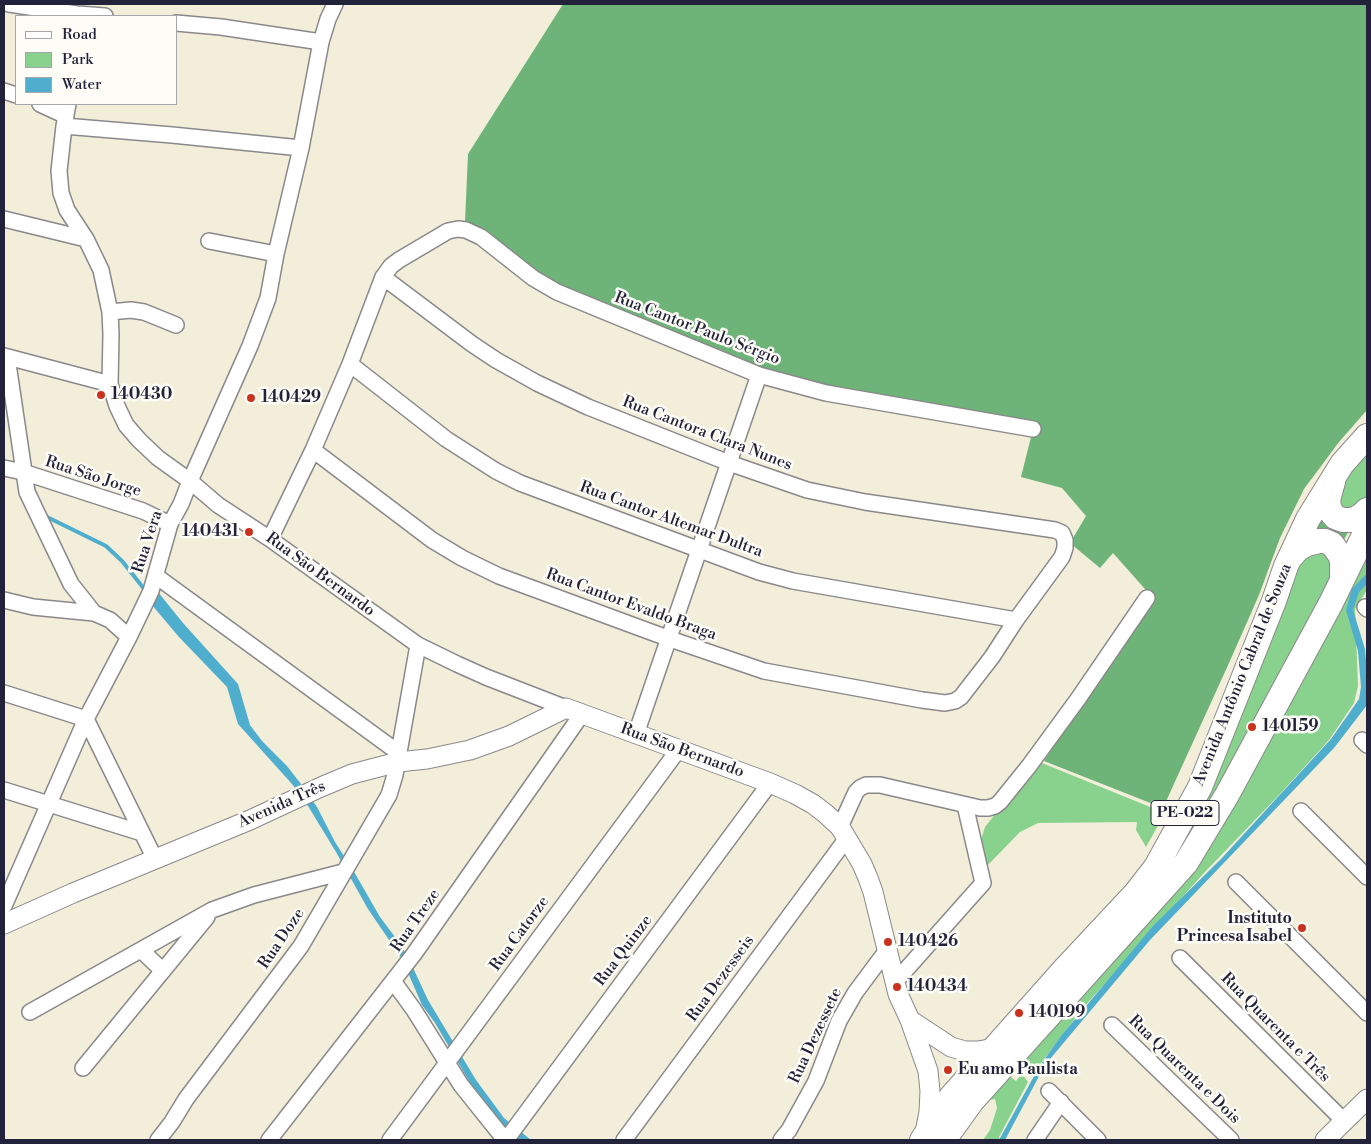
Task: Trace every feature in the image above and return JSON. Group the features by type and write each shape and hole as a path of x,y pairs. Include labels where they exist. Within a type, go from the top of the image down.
{"highway":[{"name":"Avenida Antônio Cabral de Souza","path":"930,1139 951,1097 1063,971 1135,894 1156,867 1200,786 1308,518 1342,464 1367,436"},
{"path":"1334,478 1328,504 1335,517 1342,520 1353,520 1362,516 1367,510"},
{"name":"Avenida Antônio Cabral de Souza","path":"930,1139 972,1101 1186,864 1227,795 1331,603 1367,529"},
{"path":"1291,557 1298,549 1307,544 1325,541 1332,544 1342,561 1342,579"}],"street":[{"path":"9,4 98,15"},
{"name":"Rua Vera","path":"4,906 86,719 151,591 170,524 181,504 228,396 268,298 276,254 301,148 321,42 335,4"},
{"path":"178,23 221,27 321,42"},
{"path":"42,105 66,115 172,135 301,148"},
{"name":"Rua São Bernardo","path":"66,115 59,171 61,193 67,210 86,239 101,270 110,312 110,384 126,425 158,458 190,481 218,505 270,538 418,645 486,677 795,794 826,814 843,833"},
{"path":"4,219 86,239"},
{"name":"Rua Cantor Paulo Sérgio","path":"383,277 399,260 448,231 466,230 481,237 533,278 557,292 759,375 826,393 1033,429"},
{"path":"210,242 276,254"},
{"path":"270,538 313,450 350,364 383,277"},
{"name":"Rua Cantora Clara Nunes","path":"383,277 480,349 537,383 588,407 729,464 807,490 846,498 1055,530"},
{"path":"110,312 131,310 144,312 176,325"},
{"path":"94,613 71,584 27,492 5,356 110,384"},
{"name":"Rua Cantor Altemar Dultra","path":"350,364 446,438 496,471 520,483 759,572 793,581 1016,620"},
{"path":"636,734 759,375"},
{"name":"Rua Cantor Evaldo Braga","path":"313,450 432,540 462,558 499,576 670,639 764,671 945,703 954,701 967,689 992,657 1016,620 1062,557 1066,548 1066,540 1062,533 1055,530"},
{"name":"Rua São Jorge","path":"4,468 23,472 143,511 170,524"},
{"path":"156,576 398,757"},
{"name":"Rua Dezesseis","path":"624,1140 843,833 856,792 866,786 880,786 965,805 988,808 995,806 1028,766 1078,699 1147,598"},
{"path":"4,600 33,607 94,613 110,620 129,637"},
{"name":"Rua Doze","path":"158,1140 186,1099 302,946 388,795 395,775 418,645"},
{"path":"4,694 86,719 155,860"},
{"name":"Avenida Três","path":"4,924 73,892 250,820 321,786 352,774 398,757 427,760 470,750 574,711"},
{"name":"Rua Treze","path":"269,1140 414,954 574,711"},
{"name":"Rua Catorze","path":"390,1140 679,749"},
{"name":"Rua Quinze","path":"507,1139 770,783"},
{"path":"4,790 142,833"},
{"path":"895,982 983,883 965,805"},
{"path":"1301,812 1367,877"},
{"path":"843,833 868,878 873,892 898,994 910,1020 928,1071 930,1139"},
{"path":"30,1012 212,910 254,895 343,872"},
{"path":"1236,882 1367,1013"},
{"path":"84,1068 212,910"},
{"path":"141,950 163,971"},
{"name":"Rua Dezessete","path":"781,1140 816,1081 839,1021 855,993 887,950"},
{"name":"Rua Quarenta e Três","path":"1180,958 1345,1122"},
{"path":"393,981 450,1061 461,1085 507,1139"},
{"path":"910,1020 952,1047 965,1051 995,1048"},
{"name":"Rua Quarenta e Dois","path":"1112,1025 1231,1140"},
{"path":"1050,1091 1098,1140"},
{"path":"1325,1140 1367,1099"},
{"path":"1035,1140 1061,1102"}],"green space":[{"path":"563,4 1367,4 1367,410 1339,442 1304,489 1280,538 1259,595 1163,808 1044,761 1153,598 1113,553 1100,568 1070,543 1086,516 1062,488 1021,477 1032,433 757,377 555,284 465,222 468,154"},
{"path":"1367,439 1367,505 1337,516 1335,478"},
{"path":"1320,519 1326,523 1350,529 1338,550 1312,529"},
{"path":"1303,550 1336,553 1329,601 1190,833 1166,861"},
{"path":"1367,550 1367,590 1355,609 1358,686 1354,703 1329,740 1203,874 1083,1008 1032,1075 1014,1062 1188,867"},
{"path":"1037,761 1165,813 1146,847 1136,830 1137,822 1038,823 1020,832 983,870 979,846 985,827"},
{"path":"1022,1074 1028,1082 999,1137 1000,1140 983,1140 990,1130 997,1108 995,1099 984,1101 1009,1076 1016,1081"}],"water":[{"path":"1367,573 1367,584 1359,592 1353,610 1365,649 1367,705 1334,748 1150,940 1045,1065 1005,1140 999,1140 1039,1067 1061,1036 1153,926 1221,859 1331,739 1359,699 1361,687 1358,651 1346,610 1352,589"},
{"path":"158,592 238,684 250,725 262,741 287,766 317,807 335,842 380,917 408,957 428,1000 476,1080 504,1118 531,1140 519,1140 483,1105 435,1023 422,1005 402,959 368,909 308,806 292,784 238,724 227,687 179,637 152,605"}],"waterway":[{"path":"45,516 106,546 122,561 145,590"}],"place":[{"name":"140430","path":"101,395"},
{"name":"140429","path":"251,398"},
{"name":"140431","path":"249,532"},
{"name":"140159","path":"1252,727"},
{"name":"Instituto Princesa Isabel","path":"1302,928"},
{"name":"140426","path":"888,942"},
{"name":"140434","path":"897,987"},
{"name":"140199","path":"1019,1013"},
{"name":"Eu amo Paulista","path":"948,1070"}]}
